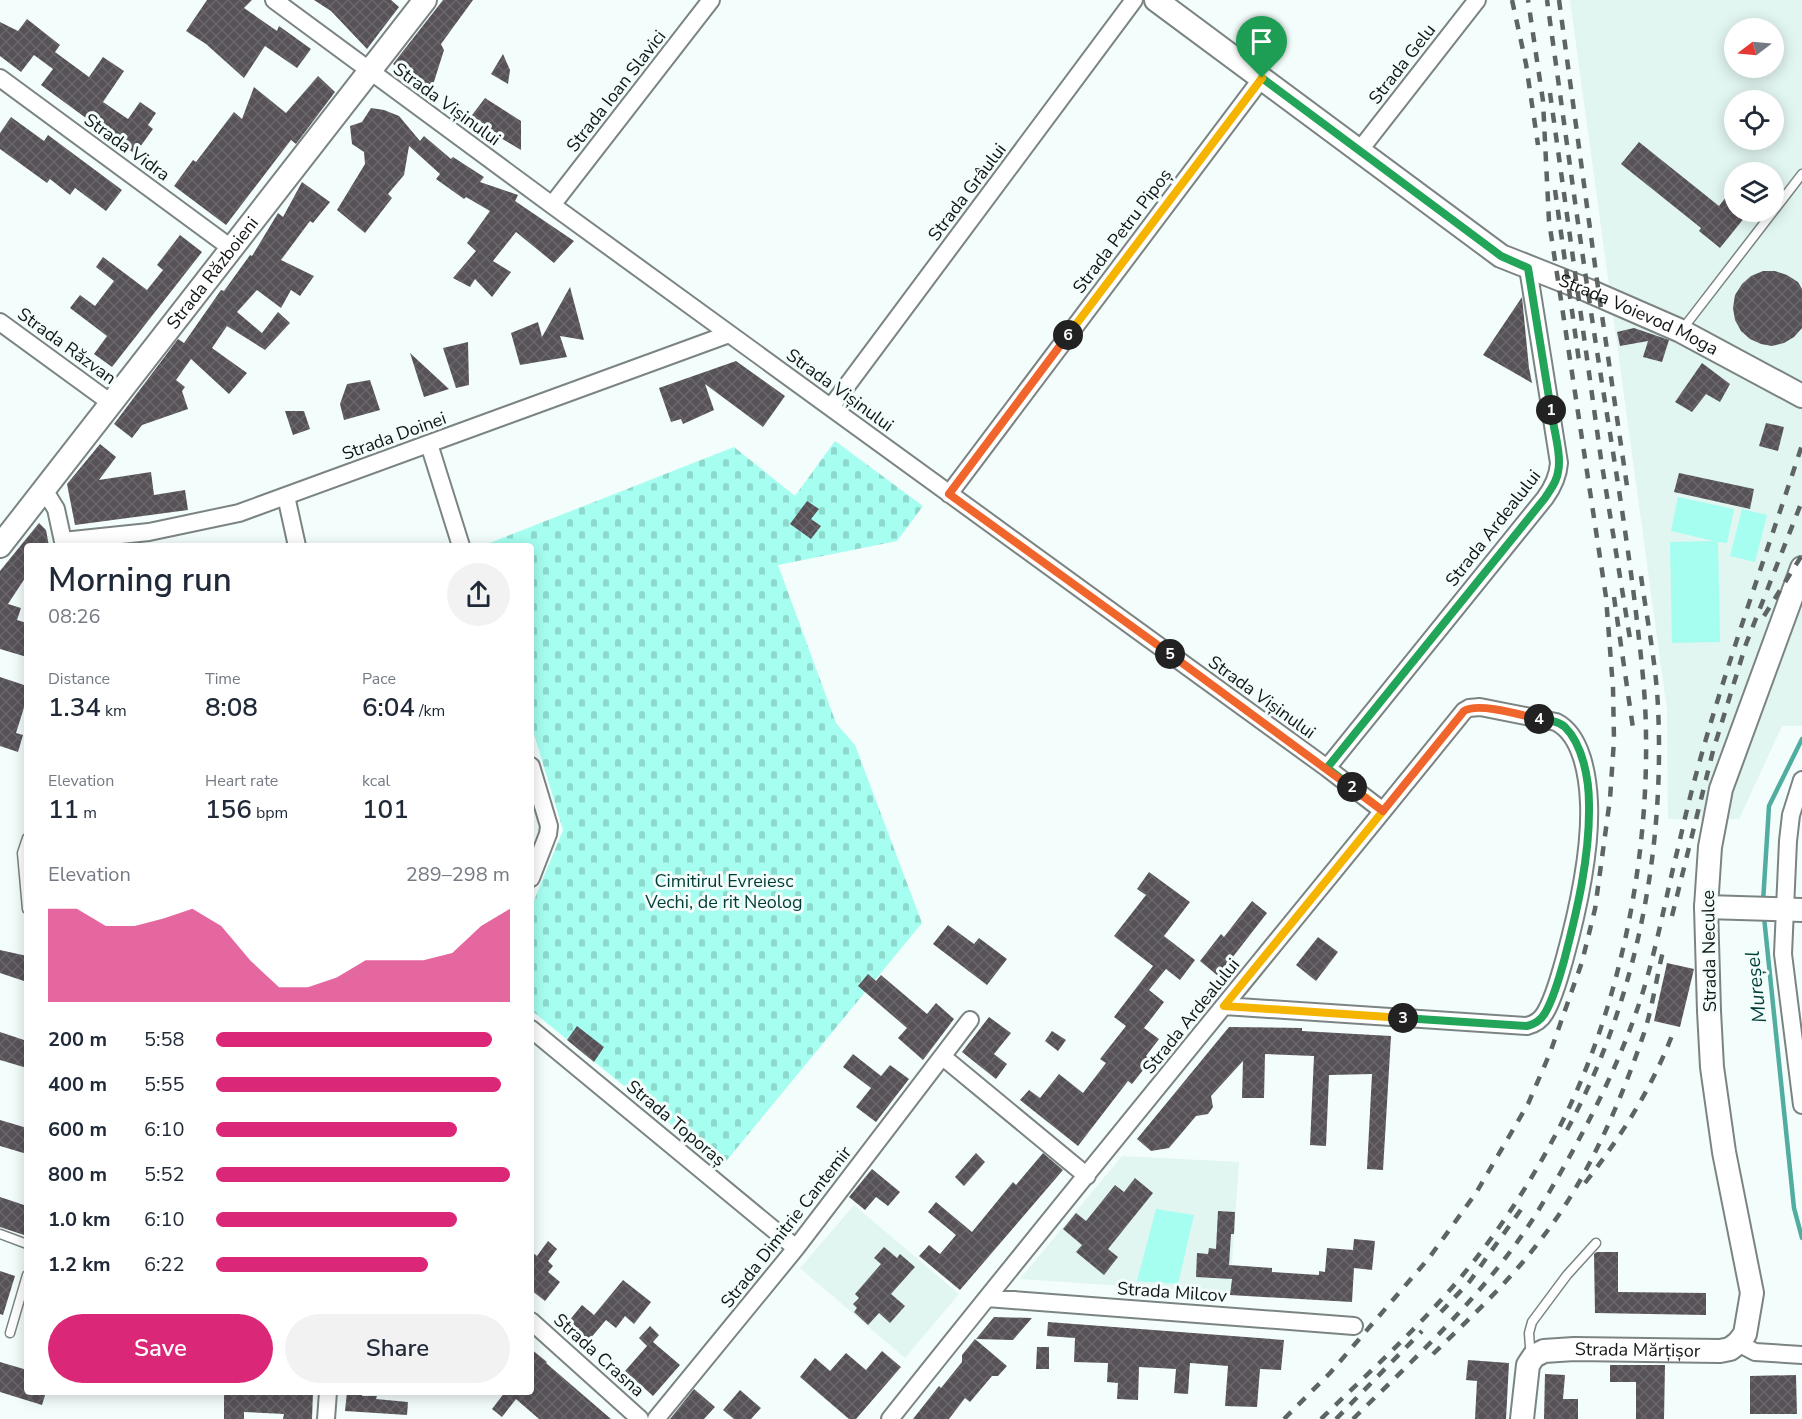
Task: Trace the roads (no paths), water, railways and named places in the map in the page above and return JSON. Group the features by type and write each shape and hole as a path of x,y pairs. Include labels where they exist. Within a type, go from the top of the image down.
{"street":[{"name":"Strada Vișinului","path":"274,0 1383,811"},
{"name":"Strada Războieni","path":"0,546 425,0"},
{"name":"Strada Ioan Slavici","path":"552,205 711,0"},
{"name":"Strada Grâului","path":"831,407 1134,0"},
{"name":"Strada Voievod Moga","path":"1156,0 1501,256 1681,331 1802,396"},
{"name":"Strada Gelu","path":"1359,151 1477,0"},
{"name":"Strada Vidra","path":"0,78 231,248"},
{"name":"Strada Petru Pipoș","path":"949,494 1262,78"},
{"name":"Strada Ardealului","path":"1327,768 1545,498 1558,474 1559,463 1528,268"},
{"name":"Strada Răzvan","path":"0,322 111,403"},
{"name":"Strada Doinei","path":"64,543 191,525 239,513 729,334"},
{"path":"429,444 460,543"},
{"path":"43,488 56,509 64,543"},
{"path":"286,496 296,543"},
{"name":"Strada Neculce","path":"1738,1343 1745,1334 1752,1293 1724,1152 1712,1067 1708,1011 1706,907 1710,847 1721,789 1802,568"},
{"name":"Strada Ardealului","path":"890,1419 987,1298 1087,1176 1224,1006 1464,711 1480,707 1563,725 1577,747 1586,774 1589,804 1583,877 1573,926 1560,975 1545,1015 1534,1024 1527,1026 1224,1006"},
{"path":"534,776 549,826 549,834 534,871"},
{"path":"1802,780 1791,815 1793,910 1783,954 1802,1106"},
{"path":"1706,907 1793,910"},
{"name":"Strada Dimitrie Cantemir","path":"656,1419 796,1248 970,1020"},
{"name":"Strada Toporaș","path":"534,1031 796,1248"},
{"path":"943,1057 1087,1176"},
{"name":"Strada Milcov","path":"987,1298 1354,1326"},
{"name":"Strada Crasna","path":"534,1324 640,1419"},
{"path":"1738,1343 1755,1352 1802,1355"},
{"name":"Strada Mărțișor","path":"1534,1356 1554,1349 1720,1351 1730,1349 1738,1343"},
{"path":"1522,1419 1526,1375 1528,1365 1534,1356"},
{"path":"326,1419 328,1395"}],"lane":[{"path":"1681,331 1802,174"},
{"path":"24,847 22,853 24,875"},
{"path":"0,1234 24,1243"},
{"path":"1534,1356 1530,1347 1529,1333 1532,1322 1567,1275 1596,1243"},
{"path":"10,1333 24,1285"}],"waterway":[{"name":"Mureșel","path":"1763,902 1769,806 1802,739"},
{"name":"Mureșel","path":"1764,917 1794,1208 1802,1238"}],"railway":[{"path":"1512,0 1526,64 1538,145"},
{"path":"1284,1419 1330,1373 1429,1258 1476,1193 1528,1104 1550,1053 1582,962 1595,909 1610,799 1614,740 1613,688 1606,597 1549,221 1543,101 1528,0"},
{"path":"1321,1419 1407,1335 1456,1283 1512,1209 1536,1170 1579,1085 1597,1038 1613,989 1635,888 1642,837 1645,786 1645,697 1625,530 1585,273 1547,0"},
{"path":"1559,0 1628,493"},
{"path":"1550,93 1601,459 1631,645"},
{"path":"1555,190 1580,368"},
{"path":"1353,1419 1456,1316 1503,1261 1558,1177 1610,1077 1632,1024 1647,979 1690,798 1707,737 1802,445"},
{"path":"1672,916 1713,751 1746,644 1802,501"},
{"path":"1764,616 1802,555"},
{"path":"1567,1130 1591,1081 1628,978 1641,925 1650,871 1659,762 1658,707 1641,576"},
{"path":"1614,597 1634,735"},
{"path":"1433,1354 1517,1269 1558,1216 1587,1168 1612,1117 1633,1065 1649,1018 1663,951"},
{"path":"1585,1183 1635,1111 1673,1033"},
{"path":"1441,1312 1470,1281 1522,1208"},
{"path":"1336,1419 1422,1331"}],"park label":[{"name":"Cimitirul Evreiesc Vechi, de rit Neolog","path":"724,891"}]}
